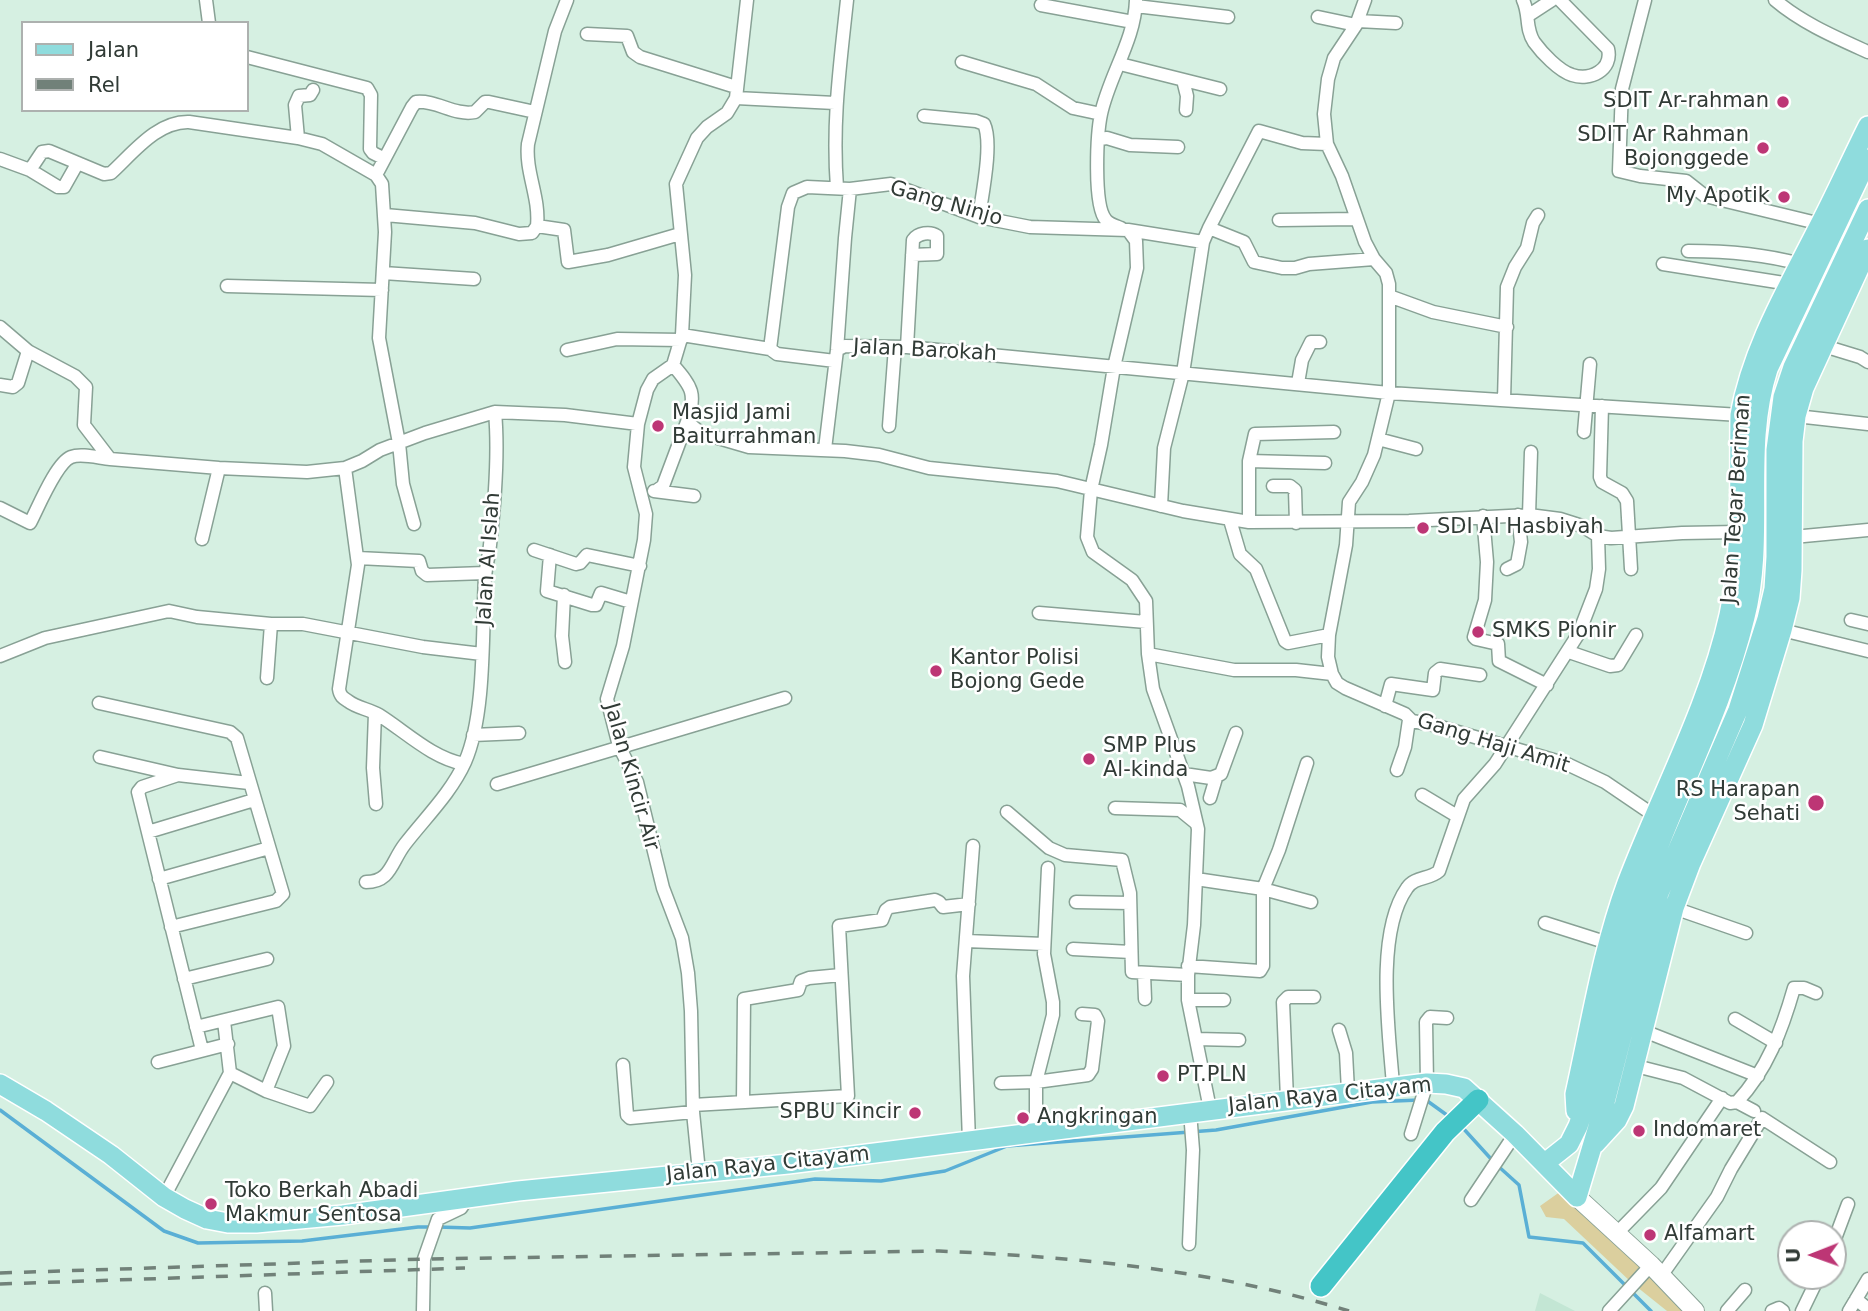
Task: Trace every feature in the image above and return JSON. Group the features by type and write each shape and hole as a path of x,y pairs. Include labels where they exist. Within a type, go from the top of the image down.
{"highway":[{"path":"1321,1286 1445,1132 1471,1106"}],"main road":[{"name":"Jalan Tegar Beriman","path":"1545,1163 1569,1144 1578,1126 1633,934 1643,888 1718,703 1734,655 1745,617 1754,560 1755,440 1760,394 1868,127"},
{"name":"Jalan Tegar Beriman","path":"1577,1197 1622,1040 1633,934 1655,816 1702,700 1728,617 1735,579 1738,532 1740,415 1752,364 1821,224 1868,159"},
{"name":"Jalan Tegar Beriman","path":"1592,1147 1620,1114 1644,1031 1633,934 1659,894 1738,710 1774,589 1777,440 1783,397 1793,367 1868,209"},
{"name":"Jalan Tegar Beriman","path":"1633,934 1674,908 1752,725 1790,598 1796,416 1804,388 1867,255"},
{"path":"1777,506 1793,477"},
{"path":"1734,655 1754,662"},
{"name":"Jalan Raya Citayam","path":"0,1084 111,1155 164,1197 207,1219 228,1223 342,1215 518,1191 788,1164 1036,1132 1190,1118 1210,1109 1393,1085 1426,1088 1446,1084 1464,1088 1471,1106 1516,1134 1577,1197"},
{"path":"1577,1197 1656,1270 1695,1311"}],"street":[{"path":"205,0 209,21"},
{"path":"386,215 475,223 519,234 533,233 537,226 539,210 527,157 534,112 555,31 567,0"},
{"path":"736,92 747,0"},
{"path":"567,350 617,339 681,337 770,349 777,354 836,355 845,238 844,188 834,150 835,103 847,0"},
{"path":"1148,654 1234,670 1296,670 1332,674 1328,657 1329,635 1346,545 1349,502 1368,468 1389,393 1388,278 1374,259 1327,144 1324,114 1328,79 1334,58 1357,23 1365,0"},
{"path":"1523,0 1528,15 1527,27 1535,43 1564,71 1580,77 1598,73 1608,62 1608,49 1560,0"},
{"path":"1528,15 1552,0"},
{"path":"1645,0 1622,89 1619,171 1686,181 1705,196 1821,224"},
{"path":"1774,0 1810,25 1868,52"},
{"path":"1210,1109 1188,1000 1197,831 1184,775 1158,708 1148,654 1146,601 1132,580 1098,557 1089,545 1087,537 1091,490 1114,367 1137,268 1136,241 1128,230 1107,221 1099,204 1097,176 1101,114 1120,64 1136,3 1228,17"},
{"path":"1041,5 1133,22"},
{"path":"1318,17 1357,23 1396,23"},
{"path":"587,34 627,36 633,51 640,57 736,92 835,103"},
{"path":"248,57 366,88 371,95 370,149 383,158"},
{"path":"962,62 1036,84 1073,108 1101,114"},
{"path":"1120,64 1220,89"},
{"path":"1183,80 1187,96 1186,110"},
{"path":"298,138 295,102 299,96 310,95 313,90"},
{"name":"Jalan Kincir Air","path":"699,1172 693,1109 691,1011 682,938 663,888 637,782 619,746 607,699 624,646 640,566 646,514 634,467 638,424 647,390 653,380 673,365 681,337 685,275 676,184 697,138 727,113 736,92"},
{"path":"376,175 383,158 416,103 428,103 459,113 475,112 485,102 534,112"},
{"path":"924,116 984,124 987,130 986,160 979,217"},
{"path":"30,170 42,152 49,151 97,173 111,173 155,133 199,117 329,147 376,175 382,184 386,215 379,338 399,443 403,484 414,524"},
{"path":"1160,506 1164,449 1183,373 1203,242 1209,228 1259,131 1302,143 1327,144"},
{"path":"1100,139 1107,138 1130,145 1178,147"},
{"path":"0,159 30,170 58,187 64,187 77,164"},
{"name":"Gang Ninjo","path":"770,349 788,207 793,193 807,187 844,188 891,184 979,217 1030,227 1128,230 1203,242"},
{"path":"1504,400 1507,286 1527,248 1533,223 1538,215"},
{"path":"1279,220 1357,219"},
{"path":"537,226 564,230 568,261 608,255 680,234"},
{"path":"1209,228 1244,242 1254,262 1282,268 1374,259"},
{"path":"1688,251 1723,251 1800,264"},
{"path":"889,426 912,255"},
{"path":"1662,264 1790,284"},
{"path":"383,273 474,279"},
{"path":"227,286 382,290"},
{"path":"1389,296 1433,312 1507,327"},
{"path":"0,327 28,351 75,376 86,387 84,425 110,459"},
{"path":"1298,383 1306,348 1311,342 1320,342"},
{"name":"Jalan Barokah","path":"825,449 836,355 845,346 901,347 1389,393 1740,415"},
{"path":"1825,346 1868,362"},
{"path":"0,385 13,387 18,383 28,351"},
{"path":"1584,432 1590,364"},
{"path":"656,491 663,486 692,407 693,394 687,381 673,365"},
{"path":"1602,406 1600,477 1602,482 1622,493 1628,501 1631,569"},
{"path":"0,508 30,523 57,471 69,458 75,456 306,472 345,468 399,443 495,412 565,415 638,424"},
{"name":"Jalan Al Islah","path":"464,764 473,735 482,654 485,573 490,545 497,438 495,412"},
{"path":"1796,416 1868,424"},
{"path":"687,422 701,433 749,447 825,449 879,455 929,468 1057,481 1160,506 1249,522 1409,521 1523,515 1559,519 1582,526 1598,536 1630,538 1682,533 1738,532"},
{"path":"1249,522 1249,461 1254,437 1258,432 1334,432"},
{"path":"1378,439 1416,449"},
{"path":"1507,569 1517,564 1520,555 1531,452"},
{"path":"1249,461 1325,463"},
{"path":"202,539 219,468"},
{"path":"345,468 358,558 340,694 352,704 376,713 431,750 453,762 464,764 440,800 403,846 384,878 377,882 366,882"},
{"path":"1273,486 1290,486 1295,490 1296,523"},
{"path":"640,489 694,496"},
{"path":"1483,516 1488,562 1485,600 1474,637 1498,644 1499,661 1547,685"},
{"path":"1230,520 1240,554 1256,569 1284,641 1288,643 1329,635"},
{"path":"1793,537 1868,530"},
{"path":"1393,1085 1388,1003 1389,935 1395,914 1407,886 1418,878 1433,877 1439,872 1464,799 1495,764 1580,633 1596,589 1599,569 1598,536"},
{"path":"534,550 576,564 587,555 640,566"},
{"path":"550,555 547,591 550,594 564,595 592,605 596,604 601,593 631,602"},
{"path":"358,558 419,561 426,575 485,573"},
{"path":"564,595 562,636 565,662"},
{"path":"0,656 45,638 169,611 197,617 271,624 303,624 423,647 482,654"},
{"path":"1039,613 1146,622"},
{"path":"1851,620 1868,624"},
{"path":"267,678 271,624"},
{"path":"1782,630 1868,651"},
{"path":"1569,652 1610,666 1618,665 1636,635"},
{"path":"1385,706 1391,684 1433,690 1435,673 1440,669 1480,675"},
{"name":"Gang Haji Amit","path":"1332,674 1337,683 1345,688 1405,713 1409,720 1434,724 1567,765 1605,782 1655,816"},
{"path":"496,784 785,698"},
{"path":"99,703 230,732 237,738 283,894 280,898 171,927"},
{"path":"376,713 373,768 376,804"},
{"path":"1397,770 1405,747 1409,720"},
{"path":"473,735 519,733"},
{"path":"1210,798 1236,733"},
{"path":"100,757 178,775 249,783"},
{"path":"1007,812 1049,848 1065,855 1122,860 1130,903 1132,972 1261,971 1263,889 1279,850 1307,763"},
{"path":"178,775 139,788 202,1050"},
{"path":"1184,775 1216,778"},
{"path":"1422,795 1457,816"},
{"path":"148,832 254,800"},
{"path":"1115,808 1180,810 1197,831"},
{"path":"969,1141 963,1009 973,846"},
{"path":"159,879 269,848"},
{"path":"1036,1132 1036,1082 1053,1015 1049,973 1044,954 1048,867"},
{"path":"1196,879 1263,889 1311,902"},
{"path":"623,1065 627,1115 630,1118 743,1101 848,1096 838,931 841,925 882,920 890,907 935,900 943,907 969,904"},
{"path":"1076,902 1130,903"},
{"path":"1674,908 1745,933"},
{"path":"1545,923 1633,934"},
{"path":"966,941 1044,944"},
{"path":"1073,949 1131,953"},
{"path":"184,979 267,959"},
{"path":"1144,974 1145,999"},
{"path":"743,1101 744,999 798,990 801,981 809,978 841,975"},
{"path":"1737,1102 1758,1076 1776,1042 1794,988 1804,988 1815,993"},
{"path":"1287,1099 1283,1002 1288,997 1314,997"},
{"path":"1188,1000 1224,1000"},
{"path":"196,1027 275,1007 280,1010 284,1046 266,1091"},
{"path":"1001,1083 1036,1082 1088,1075 1092,1069 1098,1021 1095,1015 1082,1014"},
{"path":"1411,1134 1426,1088 1426,1022 1430,1017 1447,1018"},
{"path":"1735,1019 1776,1042"},
{"path":"164,1197 230,1073 223,1021"},
{"path":"1339,1030 1346,1053 1348,1091"},
{"path":"1644,1031 1758,1076"},
{"path":"1196,1038 1239,1040"},
{"path":"158,1062 228,1044"},
{"path":"1636,1066 1683,1078 1754,1111"},
{"path":"230,1073 266,1091 310,1106 327,1082"},
{"path":"1617,1233 1661,1188 1722,1098"},
{"path":"1189,1244 1193,1150 1190,1118"},
{"path":"1609,1311 1633,1285 1656,1270 1717,1197 1762,1118 1830,1162"},
{"path":"1471,1200 1516,1134"},
{"path":"423,1311 424,1259 438,1219 461,1208 467,1199"},
{"path":"1842,1220 1848,1204"},
{"path":"1849,1311 1868,1279"},
{"path":"1727,1311 1745,1290"},
{"path":"1802,1311 1812,1290"},
{"path":"265,1293 266,1311"},
{"path":"1856,1298 1868,1309"},
{"path":"1772,1311 1779,1308 1783,1311"}],"shaded area":[{"path":"1564,1189 1686,1311 1667,1311 1632,1283 1564,1219 1546,1217 1540,1206"},
{"path":"1540,1293 1575,1311 1535,1311"}],"waterway":[{"path":"438,1227 470,1228 815,1179 881,1181 945,1171 1007,1146 1216,1130 1372,1102 1419,1100"},
{"path":"1426,1100 1451,1118"},
{"path":"0,1110 164,1231 198,1243 302,1241 430,1227"},
{"path":"1462,1127 1492,1160"},
{"path":"1498,1166 1519,1185 1529,1237 1583,1243 1651,1311"}],"railway":[{"path":"0,1273 424,1259 939,1251 1042,1257 1146,1268 1249,1285 1349,1311"},
{"path":"0,1284 465,1268"}],"place":[{"name":"SDIT Ar-rahman","path":"1783,102"},
{"name":"SDIT Ar Rahman Bojonggede","path":"1763,148"},
{"name":"My Apotik","path":"1784,197"},
{"name":"Masjid Jami Baiturrahman","path":"658,426"},
{"name":"SDI Al Hasbiyah","path":"1423,528"},
{"name":"SMKS Pionir","path":"1478,632"},
{"name":"Kantor Polisi Bojong Gede","path":"936,671"},
{"name":"SMP Plus Al-kinda","path":"1089,759"},
{"name":"RS Harapan Sehati","path":"1816,803"},
{"name":"PT.PLN","path":"1163,1076"},
{"name":"SPBU Kincir","path":"915,1113"},
{"name":"Angkringan","path":"1023,1118"},
{"name":"Indomaret","path":"1639,1131"},
{"name":"Toko Berkah Abadi Makmur Sentosa","path":"211,1204"},
{"name":"Alfamart","path":"1650,1235"}]}
